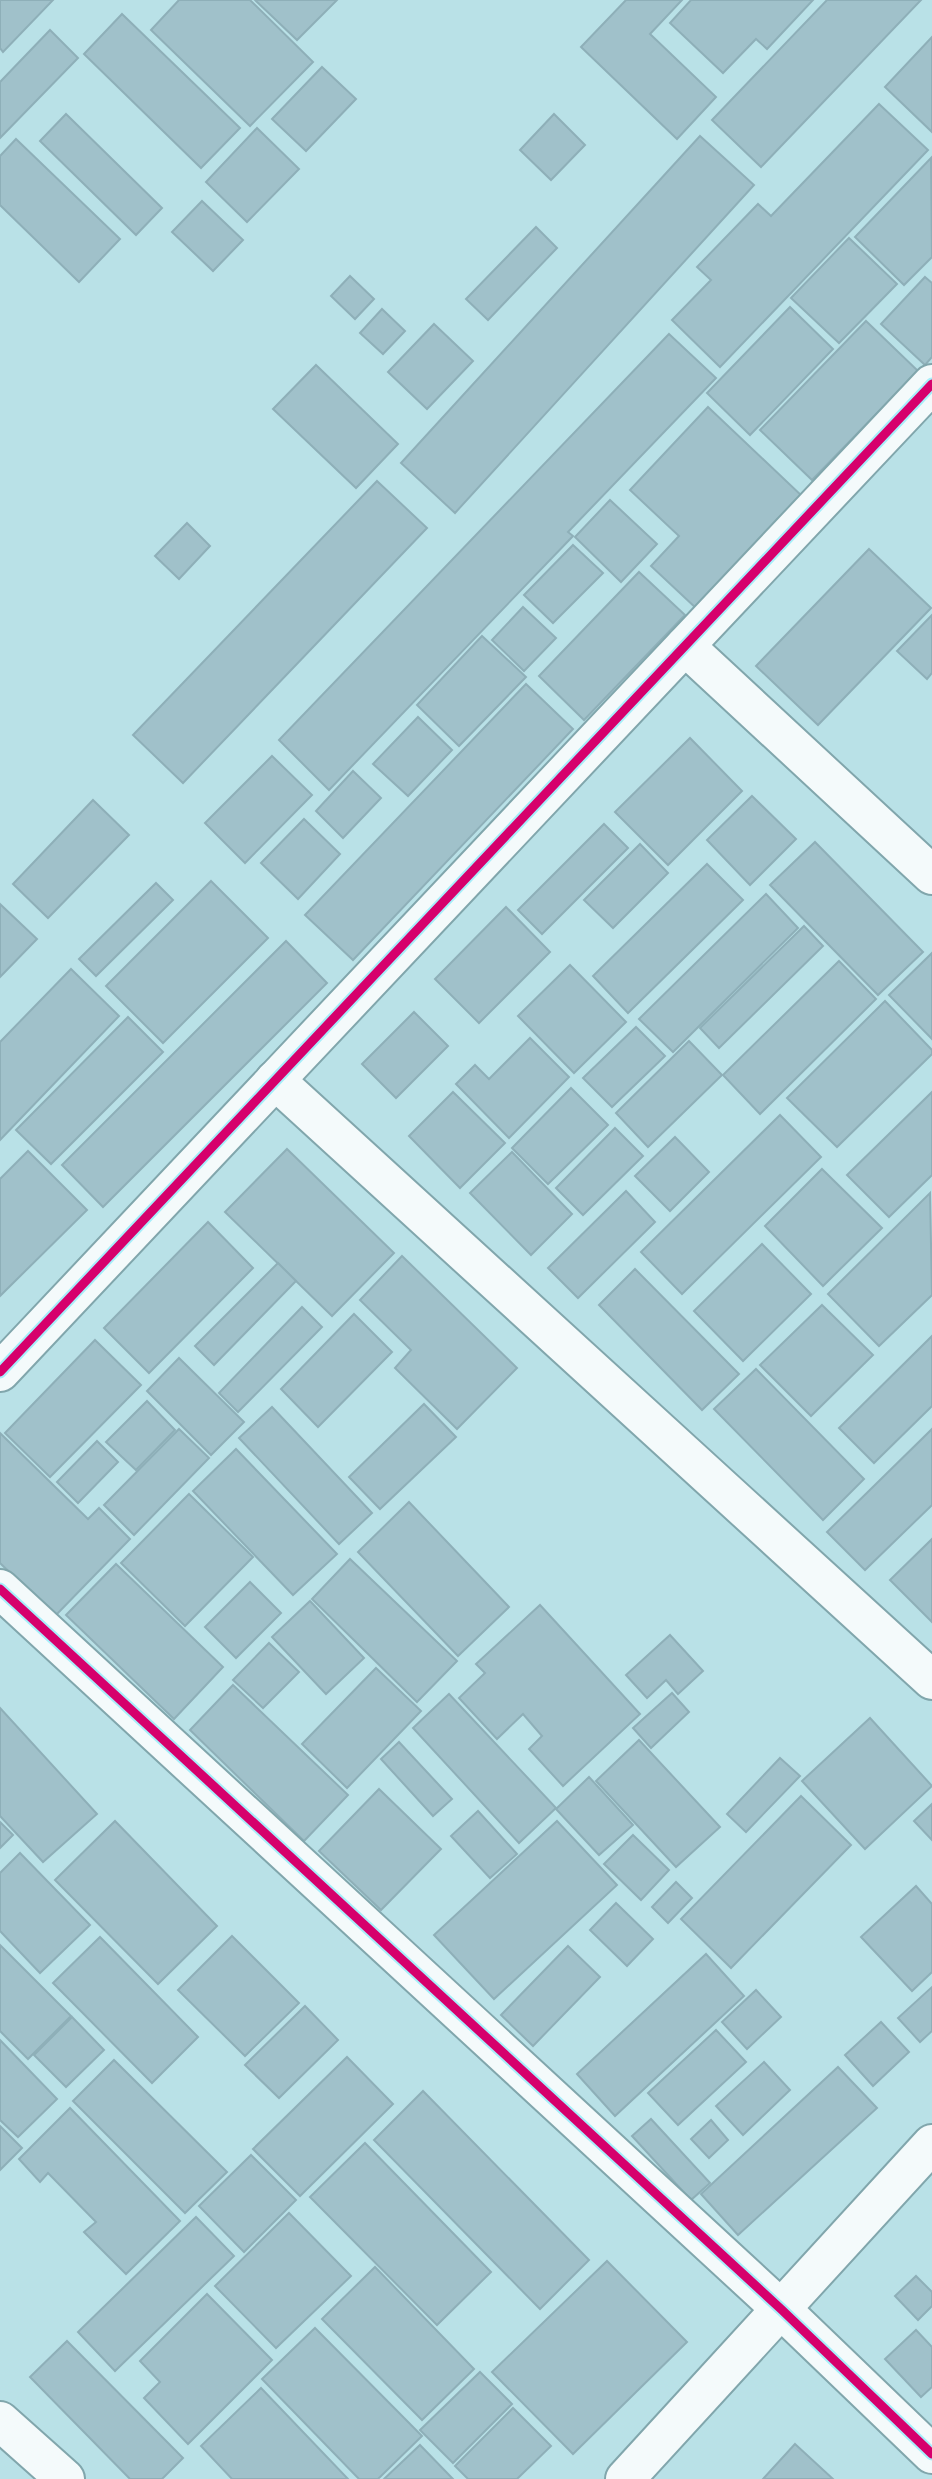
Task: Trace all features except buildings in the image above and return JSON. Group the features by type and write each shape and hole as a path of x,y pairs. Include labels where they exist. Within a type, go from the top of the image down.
{"street":[{"path":"0,1372 932,384"},
{"path":"685,646 932,874"},
{"path":"275,1080 932,1680"},
{"path":"0,1589 782,2310 932,2454"},
{"path":"625,2479 932,2144"},
{"path":"0,2421 65,2479"}],"cycle path":[{"path":"0,1372 932,384"},
{"path":"0,1589 782,2310 932,2454"}]}
